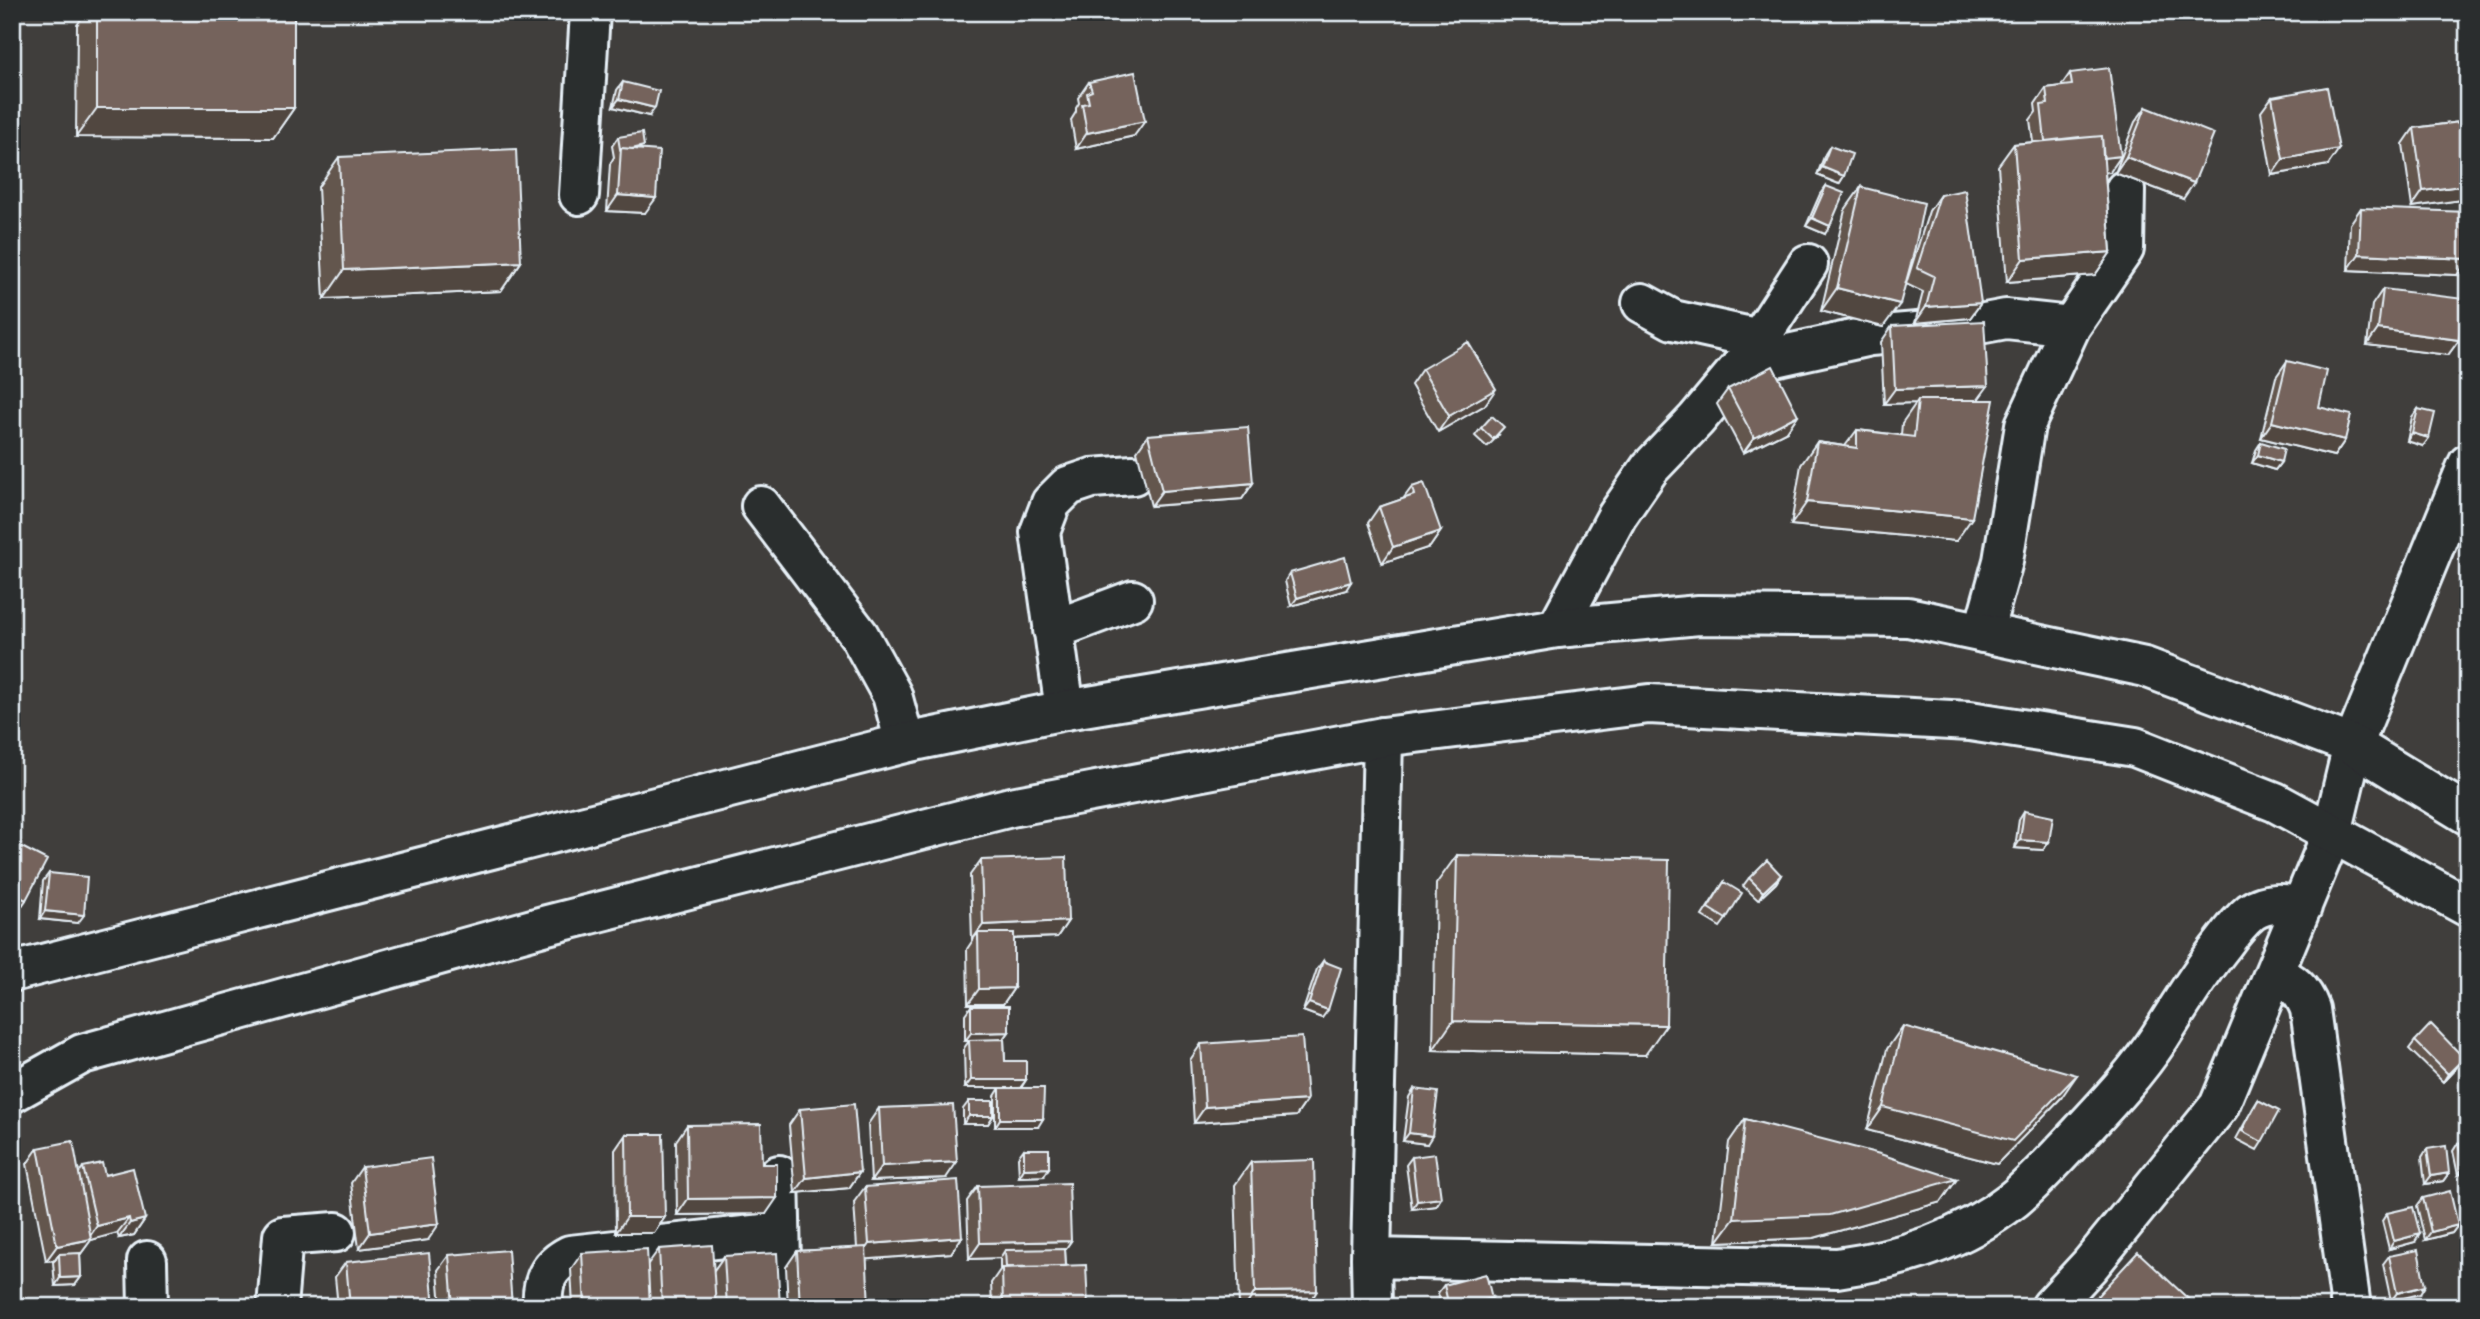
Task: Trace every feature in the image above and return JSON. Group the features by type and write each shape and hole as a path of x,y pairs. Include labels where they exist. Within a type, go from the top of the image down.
{"street":[{"path":"579,195 590,12"},
{"path":"1983,633 2003,561 2025,425 2071,326 2124,249 2125,190"},
{"path":"1556,628 1617,516 1650,468 1696,420 1751,352 1808,264"},
{"path":"1642,303 1673,320 1751,352 1870,336 1953,329 2006,319 2071,326"},
{"path":"2051,1307 2090,1265 2219,1106 2332,833 2353,745 2451,550 2468,464"},
{"path":"1066,710 1040,532 1051,503 1068,486 1092,478 1133,475"},
{"path":"761,506 859,635 892,695 905,743"},
{"path":"1053,630 1133,600"},
{"path":"12,972 905,743 1066,710 1556,628 1699,615 1908,617 2145,667 2353,745 2468,815"},
{"path":"12,1093 82,1054 560,921 1011,807 1382,737 1649,704 1970,721 2135,747 2275,802 2468,907"},
{"path":"1372,1307 1382,737"},
{"path":"1371,1258 1838,1268 1875,1263 1913,1253 1949,1239 1983,1220 2014,1198 2043,1172 2112,1098 2159,1039 2194,980 2239,924 2253,911 2269,904 2302,907"},
{"path":"2274,974 2298,987 2306,997 2310,1009 2351,1307"},
{"path":"779,1175 782,1307"},
{"path":"277,1307 283,1236 336,1232"},
{"path":"543,1307 542,1289 545,1278 559,1260 570,1255 780,1232"},
{"path":"147,1261 148,1307"}],"building":[{"path":"97,12 294,12 294,108 97,108"},
{"path":"2109,68 2121,156 2103,158 2102,136 2045,141 2041,105 2048,104 2046,88 2072,85 2070,73"},
{"path":"1135,72 1145,121 1087,133 1082,104 1089,103 1087,93 1092,91 1089,82"},
{"path":"623,82 659,91 655,108 619,99"},
{"path":"2327,87 2339,149 2283,159 2272,97"},
{"path":"2146,107 2214,134 2194,183 2126,157"},
{"path":"2468,121 2468,185 2423,191 2414,128"},
{"path":"642,133 644,146 620,149 618,137"},
{"path":"2102,136 2111,252 2023,259 2014,144"},
{"path":"1830,146 1852,154 1844,176 1822,167"},
{"path":"621,148 659,151 656,198 618,195"},
{"path":"516,149 521,262 344,270 339,157"},
{"path":"1826,186 1844,193 1830,226 1812,218"},
{"path":"1861,187 1924,203 1900,304 1837,288"},
{"path":"1965,190 1981,303 1926,307 1934,276 1917,268 1940,195"},
{"path":"2361,208 2468,212 2468,259 2359,254"},
{"path":"2383,289 2464,299 2459,340 2378,329"},
{"path":"1984,321 1988,386 1895,389 1892,326"},
{"path":"1468,342 1496,389 1449,416 1422,369"},
{"path":"2287,361 2327,371 2319,407 2351,415 2345,440 2272,422"},
{"path":"1773,366 1798,415 1754,438 1728,389"},
{"path":"1918,400 1994,400 1972,518 1807,502 1817,442 1857,448 1857,430 1914,437"},
{"path":"2418,409 2435,413 2429,438 2412,433"},
{"path":"1492,416 1504,427 1493,439 1481,428"},
{"path":"1248,427 1253,483 1162,491 1148,435"},
{"path":"2261,442 2284,449 2281,462 2258,455"},
{"path":"1424,483 1441,531 1393,547 1379,507 1414,495 1412,487"},
{"path":"1345,557 1351,582 1297,598 1290,573"},
{"path":"2024,811 2053,817 2049,842 2020,840"},
{"path":"12,842 47,860 26,900 12,893"},
{"path":"1457,855 1669,860 1666,1025 1453,1021"},
{"path":"1066,857 1068,921 983,925 981,860"},
{"path":"1767,860 1781,875 1763,892 1749,878"},
{"path":"49,873 87,877 84,915 45,911"},
{"path":"1724,882 1742,893 1726,919 1708,908"},
{"path":"978,933 1014,933 1014,988 979,989"},
{"path":"1323,961 1341,968 1328,1010 1309,1003"},
{"path":"971,1006 1009,1006 1009,1032 971,1033"},
{"path":"2431,1024 2464,1058 2448,1074 2415,1041"},
{"path":"1903,1026 2077,1075 2013,1141 1883,1107"},
{"path":"1302,1037 1307,1100 1205,1107 1201,1044"},
{"path":"1004,1039 1005,1061 1026,1061 1026,1080 971,1080 969,1040"},
{"path":"1000,1088 1044,1088 1043,1119 1000,1119"},
{"path":"1414,1089 1438,1092 1432,1136 1409,1133"},
{"path":"2258,1100 2279,1111 2262,1142 2242,1131"},
{"path":"969,1101 993,1101 993,1116 969,1116"},
{"path":"854,1104 860,1172 806,1178 800,1109"},
{"path":"953,1105 957,1162 882,1166 879,1108"},
{"path":"1745,1119 1880,1154 1957,1179 1830,1215 1734,1219"},
{"path":"761,1124 762,1164 777,1164 777,1198 688,1199 687,1125"},
{"path":"626,1134 663,1134 665,1217 627,1217"},
{"path":"73,1141 91,1239 57,1246 38,1148"},
{"path":"2468,1141 2468,1166 2464,1167 2458,1143"},
{"path":"2446,1146 2449,1173 2431,1176 2427,1149"},
{"path":"1024,1149 1049,1149 1049,1168 1024,1169"},
{"path":"1435,1154 1441,1198 1417,1201 1412,1157"},
{"path":"431,1158 439,1224 370,1233 362,1167"},
{"path":"1314,1160 1317,1291 1255,1292 1251,1162"},
{"path":"102,1163 105,1175 133,1168 145,1219 130,1223 129,1218 97,1226 83,1167"},
{"path":"958,1180 962,1237 869,1244 865,1187"},
{"path":"1069,1183 1071,1241 980,1243 978,1186"},
{"path":"2450,1191 2458,1225 2431,1232 2423,1198"},
{"path":"2413,1207 2420,1234 2394,1241 2387,1213"},
{"path":"712,1245 716,1307 662,1307 659,1249"},
{"path":"866,1247 869,1306 800,1307 797,1251"},
{"path":"647,1249 650,1307 585,1307 582,1253"},
{"path":"1065,1249 1066,1266 1006,1267 1005,1250"},
{"path":"508,1250 512,1307 453,1307 449,1255"},
{"path":"2418,1250 2425,1286 2397,1293 2389,1256"},
{"path":"2138,1252 2197,1307 2087,1307"},
{"path":"80,1253 81,1277 60,1278 59,1254"},
{"path":"429,1253 434,1307 350,1307 346,1262"},
{"path":"777,1253 780,1307 727,1307 724,1256"},
{"path":"1086,1265 1088,1307 1003,1307 1002,1268"},
{"path":"1486,1274 1492,1298 1449,1307 1444,1285"}]}
